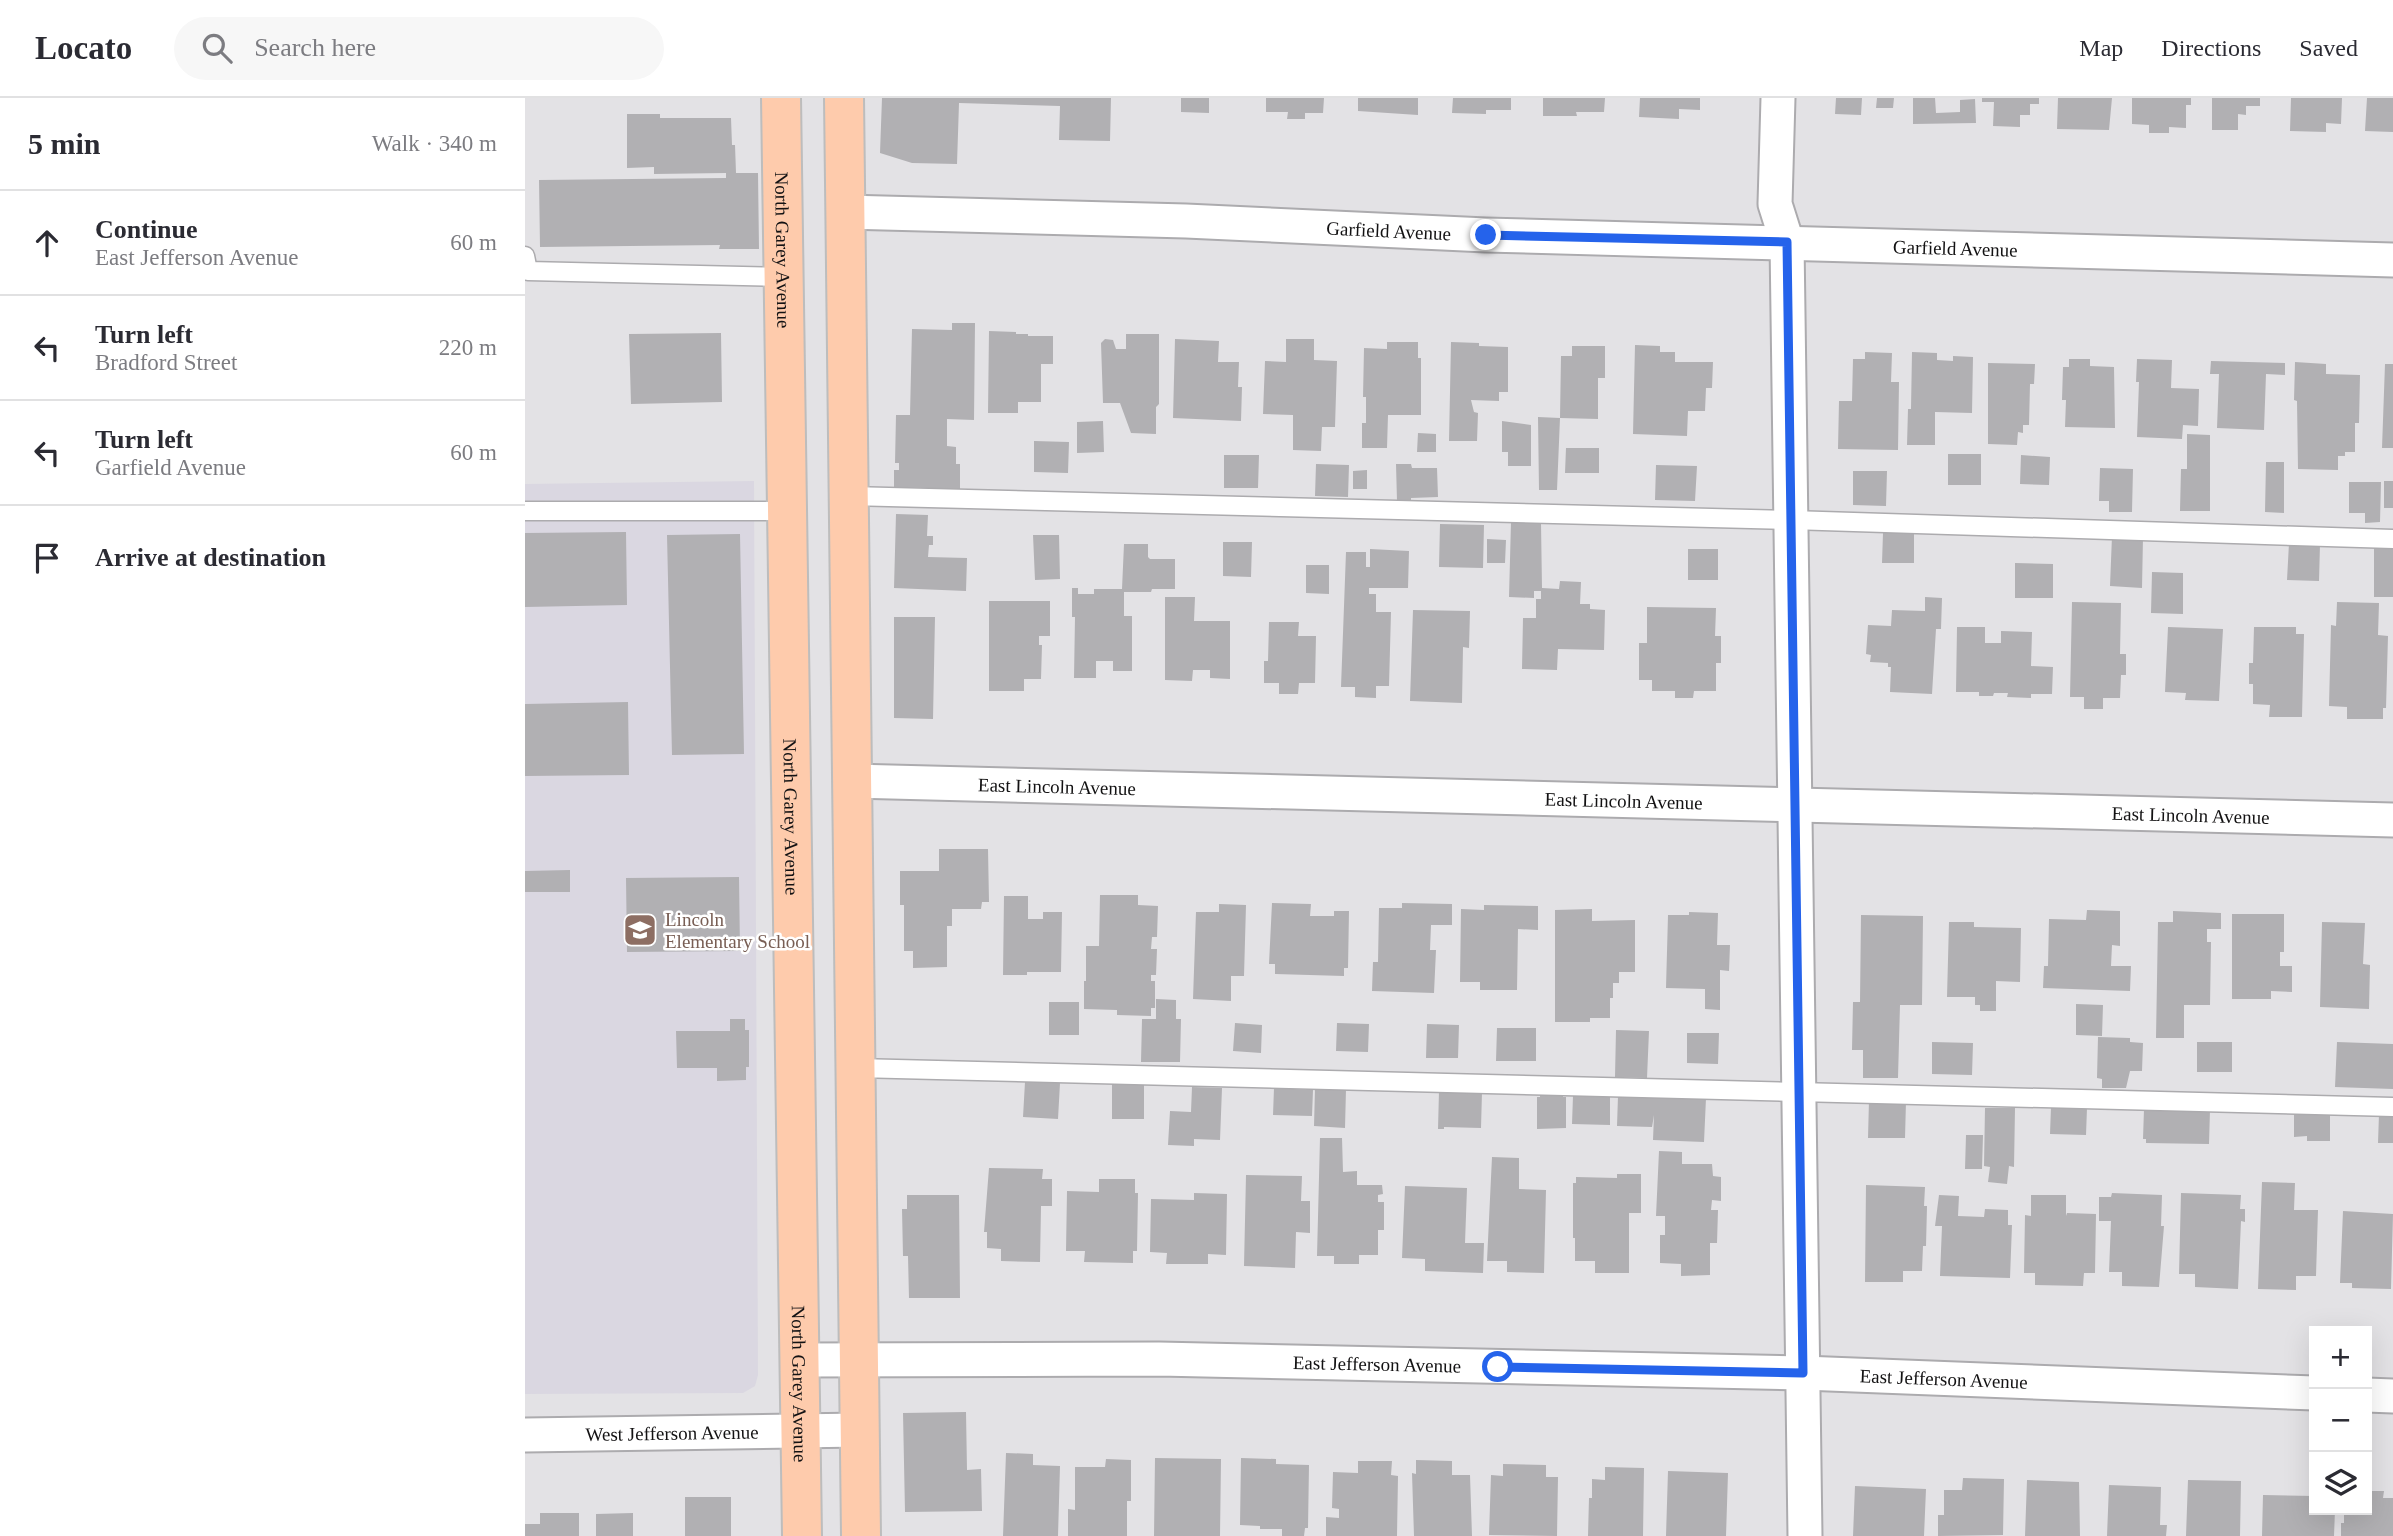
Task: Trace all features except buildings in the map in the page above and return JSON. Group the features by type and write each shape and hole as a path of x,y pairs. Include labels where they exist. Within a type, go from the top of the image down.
{"main road":[{"name":"North Garey Avenue","path":"781,98 801,1536"},
{"path":"844,98 862,1536"}],"street":[{"path":"1779,98 1775,204 1787,242 1805,1536"},
{"name":"Garfield Avenue","path":"845,212 1186,221 1486,235 2393,260"},
{"name":"East Lincoln Avenue","path":"852,781 2393,820"},
{"name":"East Jefferson Avenue","path":"798,1360 1173,1360 1803,1373 2309,1393"},
{"path":"2372,1395 2393,1396"},
{"name":"West Jefferson Avenue","path":"525,1435 860,1430"}],"lane":[{"path":"525,256 528,271 784,277"},
{"path":"849,496 1791,520 2393,539"},
{"path":"525,510 787,511"},
{"path":"856,1068 2393,1107"}],"shaded area":[{"name":"Lincoln Elementary School","path":"754,481 758,1375 755,1386 743,1393 525,1394 525,484"}],"place":[{"name":"Lincoln Elementary School","path":"640,930"}],"route":[{"path":"1486,235 1787,242 1803,1373 1498,1367"}]}
